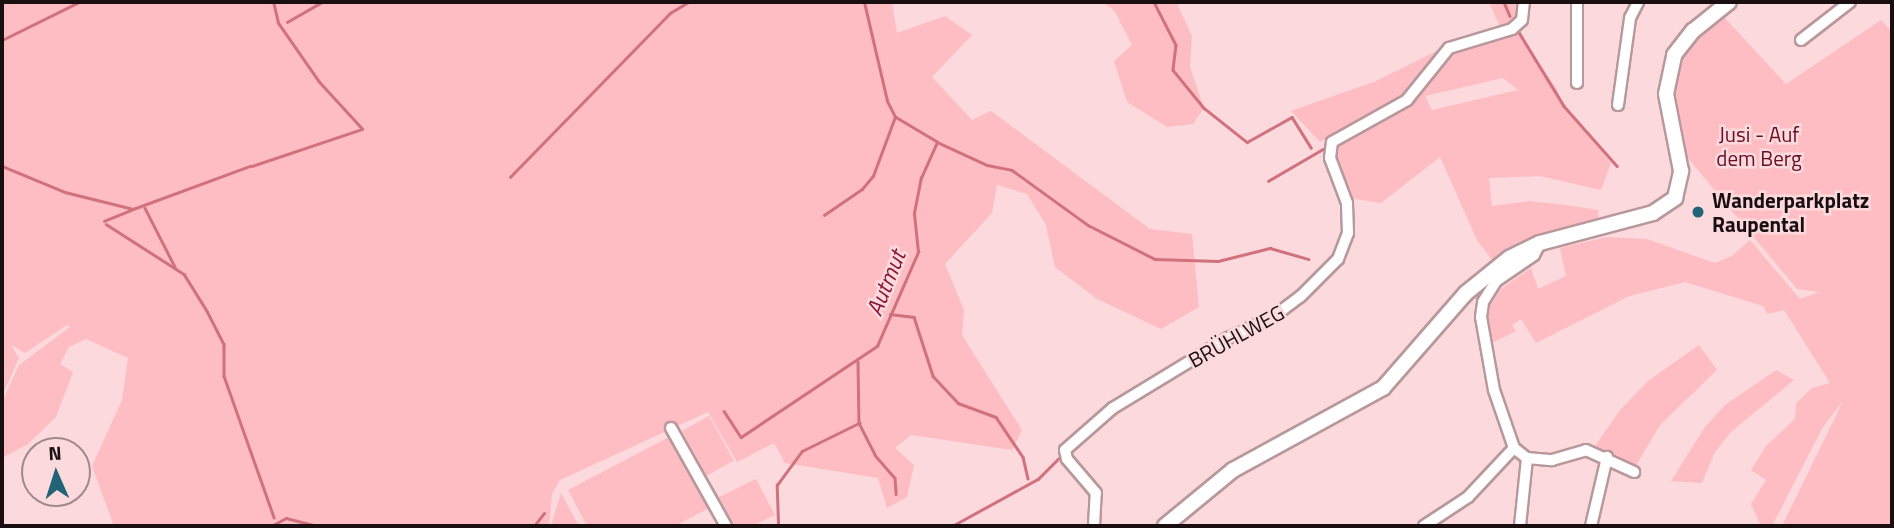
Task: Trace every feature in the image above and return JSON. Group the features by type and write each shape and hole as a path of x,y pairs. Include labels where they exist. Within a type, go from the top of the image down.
{"main road":[{"path":"1165,526 1233,470 1383,388 1481,278 1540,243 1660,210 1675,198 1680,165 1665,94 1674,55 1693,31 1730,2"}],"street":[{"name":"BRÜHLWEG","path":"1094,526 1096,493 1067,459 1065,450 1112,408 1228,338 1273,317 1300,297 1338,259 1348,233 1347,203 1330,158 1332,142 1407,100 1449,48 1511,29 1522,20 1524,2"},
{"path":"1577,2 1577,83"},
{"path":"1618,106 1630,18 1638,2"},
{"path":"1801,40 1850,2"},
{"path":"1540,243 1534,255 1489,291 1481,317 1485,345 1514,448 1527,458 1552,460 1586,450 1607,457 1634,472"},
{"path":"671,428 726,526"},
{"path":"1424,526 1469,496 1514,448"},
{"path":"1591,526 1607,457"},
{"path":"1520,526 1527,458"}],"green space":[{"path":"2,2 892,2 897,33 945,16 972,35 932,77 972,120 991,111 1150,229 1192,234 1199,307 1161,329 1097,299 1055,267 1046,225 1027,194 997,185 992,213 945,264 964,310 962,335 1022,430 1012,450 911,435 895,448 914,465 907,497 887,508 878,478 785,463 774,443 737,462 708,412 560,480 552,494 549,526 114,526 92,466 122,400 128,358 86,339 69,347 60,364 73,372 56,417 35,437 21,437 21,448 2,458 2,402 19,365 70,327 67,325 25,353 11,345 19,358 2,396"},
{"path":"1102,2 1176,2 1192,36 1190,67 1204,108 1193,124 1167,127 1127,102 1114,61 1132,45 1114,10"},
{"path":"1489,2 1520,2 1517,17 1502,31"},
{"name":"Jusi - Auf dem Berg","path":"1723,16 1786,84 1881,20 1892,32 1892,526 1782,526 1843,401 1823,427 1772,526 1761,526 1751,504 1766,480 1751,470 1766,446 1795,419 1796,403 1812,388 1830,383 1784,310 1767,314 1763,306 1685,282 1629,296 1536,343 1521,319 1512,325 1516,331 1490,344 1488,309 1501,289 1531,268 1538,289 1566,276 1560,248 1607,237 1647,239 1715,263 1732,256 1750,240 1800,299 1819,292 1797,289 1687,157 1673,95 1678,65 1693,42"},
{"path":"1519,28 1526,47 1555,86 1564,106 1611,163 1601,190 1540,176 1489,178 1492,206 1529,201 1566,205 1598,210 1599,221 1528,239 1492,260 1477,240 1440,157 1381,203 1350,198 1337,170 1334,144 1411,103 1451,50","holes":["1503,78 1518,90 1432,110 1425,96"]},
{"path":"1453,43 1404,100 1320,142 1291,111 1376,81"},
{"path":"1699,345 1717,370 1660,425 1635,467 1595,446 1620,410 1648,381"},
{"path":"1776,370 1794,380 1731,432 1715,452 1702,483 1671,481 1705,427 1725,405"},
{"path":"709,416 734,461 707,476 682,431"},
{"path":"671,436 709,508 675,526 587,526 568,490"},
{"path":"756,479 775,515 752,526 734,526 719,497"},
{"path":"561,493 579,526 551,525"}],"waterway":[{"path":"252,166 362,129 319,82 278,23 273,2"},
{"path":"287,22 322,2"},
{"path":"510,177 670,13 688,2"},
{"name":"Autmut","path":"724,411 741,437 877,346 918,252 914,213 921,178 937,142 895,117 887,101 864,2"},
{"path":"1154,2 1176,45 1173,70 1204,108 1247,142 1292,117 1311,147"},
{"path":"1504,2 1510,16"},
{"path":"2,40 77,3"},
{"path":"1517,29 1564,106 1617,166"},
{"path":"824,215 862,189 873,176 895,117"},
{"path":"937,142 987,165 1012,170 1088,225 1155,259 1218,261 1270,248 1308,259"},
{"path":"1268,181 1323,149"},
{"path":"2,166 65,192 133,209 250,166"},
{"path":"145,208 175,267"},
{"path":"104,221 131,210"},
{"path":"106,224 184,274 207,311 224,344 224,376 274,517"},
{"path":"890,314 914,317 933,376 958,403 996,417 1023,457 1028,478"},
{"path":"858,362 859,423 875,455 895,478 896,494"},
{"path":"778,523 777,485 802,451 859,423"},
{"path":"952,526 1038,479 1062,455"},
{"path":"534,526 544,513"},
{"path":"271,526 286,518 319,526"}],"place":[{"name":"Wanderparkplatz Raupental","path":"1698,212"}]}
